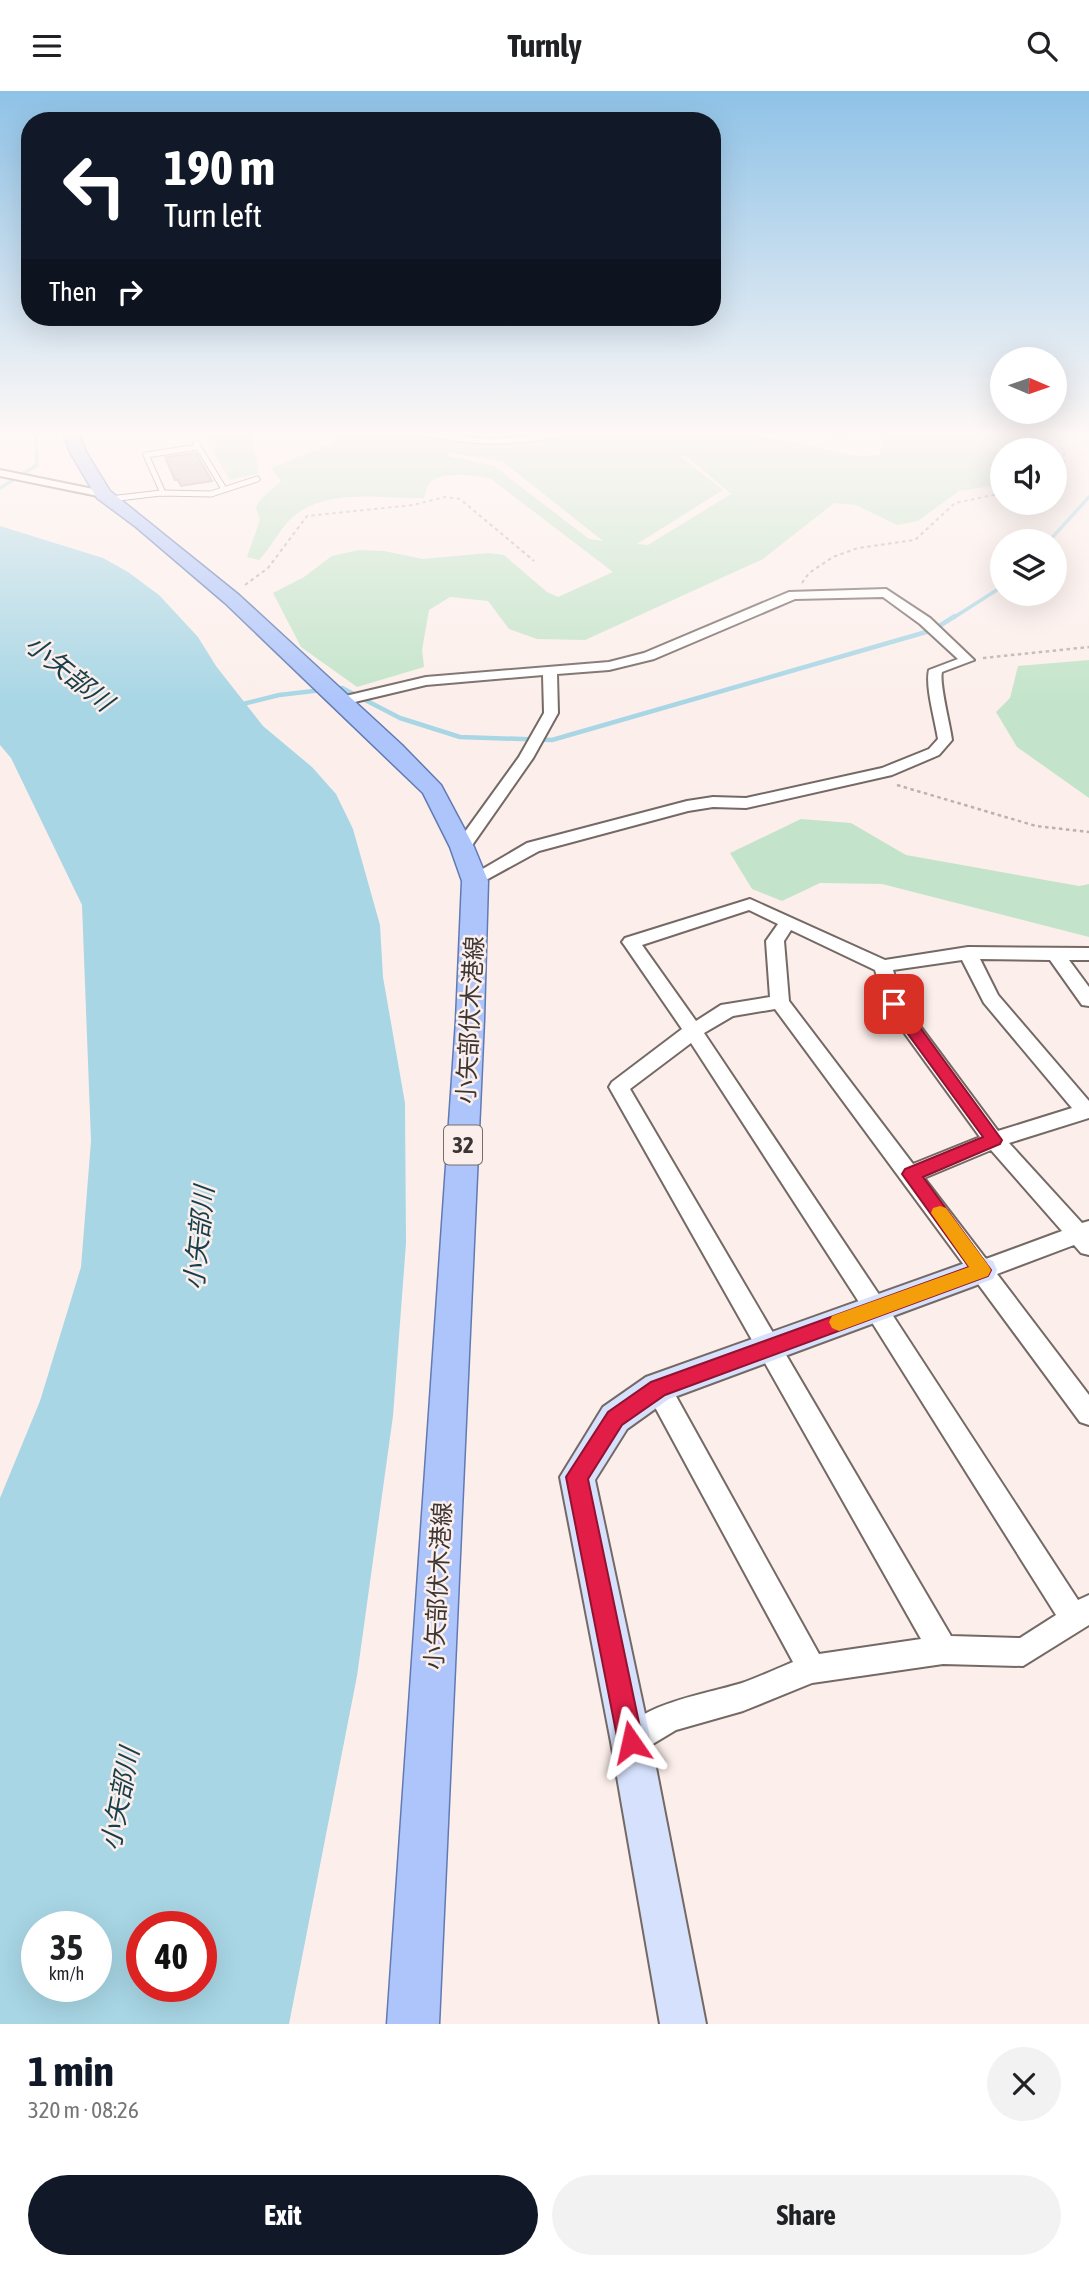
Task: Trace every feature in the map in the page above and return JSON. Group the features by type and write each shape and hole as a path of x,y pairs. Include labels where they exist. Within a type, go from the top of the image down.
{"main road":[{"name":"小矢部伏木港線","path":"140,521 229,597 342,701 433,790 463,846 475,881 467,1073 413,2024"}],"street":[{"path":"342,701 426,681 609,666 649,656 793,595 886,593 925,621 967,660 936,670 933,681 941,707 945,740 934,752 872,776 746,803 713,802 687,806 533,847 475,881"},
{"path":"463,846 526,758 551,713 550,672"},
{"path":"631,1742 669,1717 743,1697 812,1669 943,1650 1023,1652 1082,1615 631,942 750,904 883,966 968,953 1089,954"},
{"path":"788,922 775,941 780,1002 1089,1414"},
{"path":"911,1174 994,1140 1087,1110 990,998 968,953"},
{"path":"1055,953 1089,1000"},
{"path":"683,2024 631,1742 577,1477 615,1418 658,1388 982,1270 1086,1237 994,1140 894,1004 883,966"},
{"path":"780,1002 728,1010 693,1031 619,1087 943,1650"},
{"path":"658,1388 812,1669"}],"path":[{"path":"229,597 268,568 303,521"},
{"path":"487,521 534,561"},
{"path":"793,595 808,573 833,557 858,548 915,540 935,521"},
{"path":"967,660 1089,647"},
{"path":"872,776 925,795 1036,826 1089,832"}],"green space":[{"path":"260,521 289,521 284,527 259,560 247,557"},
{"path":"546,521 566,521 589,539 603,541 578,521 673,521 637,544 648,545 687,521 811,521 763,559 585,640 537,639 509,629 488,601 450,597 429,610 422,650 424,667 357,687 301,647 273,593 304,577 332,556 359,550 384,551 423,559 488,553 504,555 547,592 558,597 613,572"},
{"path":"889,521 917,521 897,525"},
{"path":"1089,660 1089,798 1017,747 996,712 1010,698 1018,666"},
{"path":"801,819 851,823 906,855 1079,886 1089,884 1089,937 882,884 820,883 782,901 752,889 730,853"}],"water":[{"name":"小矢部川","path":"0,526 103,558 128,572 159,595 198,637 216,666 263,726 312,767 336,794 353,829 380,925 383,977 405,1103 406,1243 393,1416 357,1676 289,2024 0,2024 0,1498 40,1401 81,1267 91,1141 82,905 11,758 0,745"}],"waterway":[{"path":"1060,529 1067,521"},
{"path":"953,618 990,594"},
{"path":"332,689 342,688 400,718 460,737 552,740 933,630 955,616"},
{"path":"239,705 279,695 322,690"}],"slow traffic":[{"path":"839,1322 982,1270 940,1213"}],"route":[{"path":"631,1742 577,1477 615,1418 658,1388 982,1270 911,1174 994,1140 894,1004"}]}
